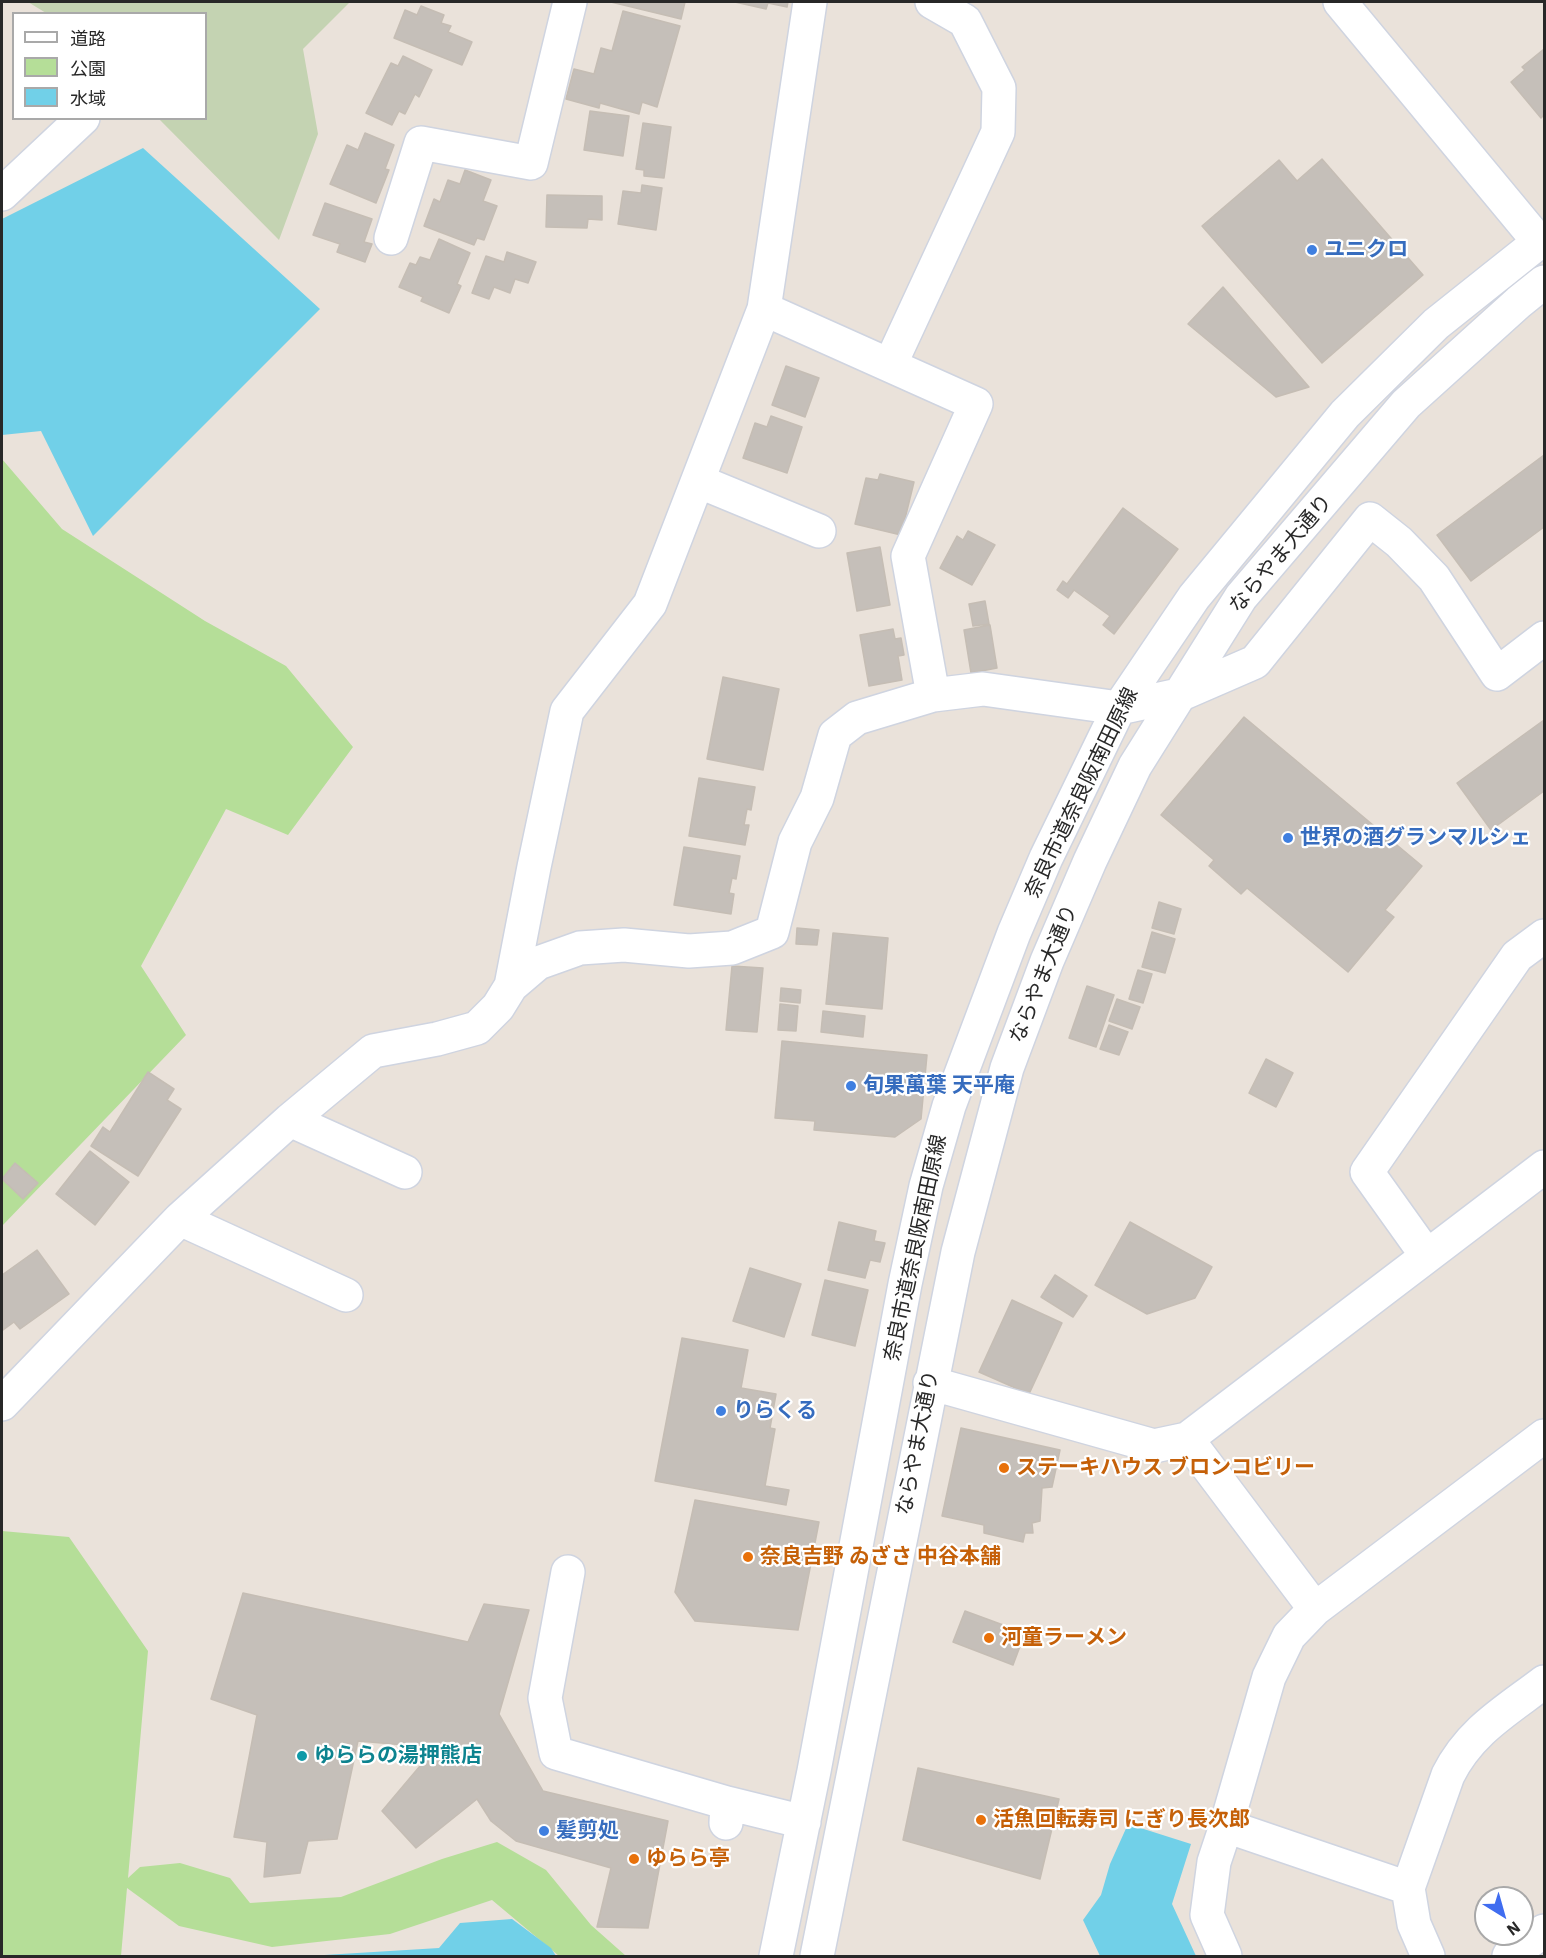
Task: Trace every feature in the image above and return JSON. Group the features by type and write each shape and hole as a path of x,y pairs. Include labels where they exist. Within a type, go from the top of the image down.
{"street":[{"path":"391,238 421,144 531,163 570,2"},
{"path":"511,986 567,711 650,604 764,309 819,2"},
{"path":"890,365 998,132 999,88 965,21 932,2"},
{"path":"1340,2 1542,240"},
{"path":"2,194 81,120"},
{"name":"奈良市道奈良阪南田原線","path":"887,1381 926,1186 949,1106 1014,933 1046,858 1119,708 1194,597 1344,414 1436,324 1542,240"},
{"name":"ならやま大通り","path":"817,1956 957,1252 1007,1068 1047,961 1135,766 1241,597 1406,404 1519,302 1545,282"},
{"path":"764,309 976,404 909,556 933,695"},
{"path":"698,481 819,531"},
{"path":"2,1404 180,1219 290,1120 374,1051 437,1039 477,1028 498,1008 511,986 538,963 580,948 624,945 689,951 732,948 772,932 795,842 817,798 835,735 857,718 933,695 983,689 1119,708 1179,695 1255,662 1370,519 1399,542 1434,578 1497,674 1545,638"},
{"path":"1427,1256 1367,1172 1517,956 1545,936"},
{"path":"290,1120 405,1172"},
{"path":"930,1383 1154,1446 1187,1439 1545,1167"},
{"path":"180,1219 346,1295"},
{"name":"ならやま大通り","path":"776,1956 804,1822 887,1381"},
{"path":"1225,1956 1207,1915 1214,1862 1269,1677 1289,1636 1315,1609 1545,1436"},
{"path":"1187,1439 1315,1609"},
{"path":"568,1572 545,1698 556,1753 727,1813 804,1822"},
{"path":"1428,1956 1414,1924 1408,1888 1448,1775 1456,1758 1469,1741 1485,1726 1545,1682"},
{"path":"1226,1826 1408,1888"},
{"path":"1509,1956 1545,1931"}],"green space":[{"path":"28,2 350,2 303,49 318,134 279,240 160,120 207,120 207,12 44,12"},
{"path":"2,459 62,529 205,621 286,666 353,747 288,835 226,809 141,966 186,1035 2,1226"},
{"path":"2,1531 69,1537 148,1651 128,1878 140,1867 180,1863 230,1878 250,1903 341,1897 442,1859 497,1842 546,1870 591,1925 626,1956 559,1956 492,1900 390,1934 272,1947 179,1926 127,1888 121,1956 2,1956"}],"water":[{"path":"143,148 320,309 93,536 41,431 2,435 2,219"},
{"path":"1128,1824 1191,1844 1172,1904 1196,1956 1100,1956 1083,1920 1101,1895 1110,1864"},
{"path":"512,1919 551,1948 556,1956 308,1956 439,1948 460,1923"}],"building":[{"path":"611,2 685,2 681,19"},
{"path":"735,2 788,2 787,7 768,3 766,9"},
{"path":"421,6 444,15 441,23 451,26 448,32 472,42 462,65 394,38 405,10 417,15"},
{"path":"623,11 680,26 657,107 642,102 639,114 600,103 599,108 566,99 574,69 594,74 601,48 612,51"},
{"path":"1544,49 1544,115 1541,118 1511,82 1525,70 1522,67"},
{"path":"403,56 432,70 419,97 415,94 405,114 399,111 392,125 366,113 391,63 398,66"},
{"path":"590,111 629,116 623,156 584,150"},
{"path":"643,123 671,127 664,178 644,176 644,170 636,169"},
{"path":"365,133 394,145 385,169 389,170 376,203 330,184 347,145 358,150"},
{"name":"ユニクロ","path":"1322,159 1423,275 1322,363 1202,226 1279,160 1297,181"},
{"path":"465,170 491,180 483,201 497,206 484,240 477,238 474,245 424,226 434,199 440,202 448,180 460,184"},
{"path":"642,185 662,188 656,230 618,224 623,191 641,193"},
{"path":"547,195 602,196 602,220 588,219 587,228 546,227"},
{"path":"325,203 372,219 364,242 372,244 365,262 337,252 340,244 313,235"},
{"path":"439,239 470,253 457,284 461,286 449,313 421,301 423,297 399,287 410,263 416,265 420,257 430,260"},
{"path":"507,252 536,262 528,283 515,279 510,293 494,287 489,299 472,293 486,256 504,262"},
{"path":"1223,287 1309,387 1276,397 1188,324"},
{"path":"786,366 819,378 805,417 772,405"},
{"path":"771,416 802,427 787,473 743,458 755,423 767,427"},
{"path":"1544,455 1544,527 1471,581 1437,535"},
{"path":"880,474 914,482 901,535 855,524 866,478 878,480"},
{"path":"1123,508 1178,549 1114,634 1103,625 1110,616 1074,590 1068,598 1057,590 1063,581 1067,584"},
{"path":"968,531 995,545 972,585 940,568 957,536 963,540"},
{"path":"880,547 890,605 857,611 847,553"},
{"path":"985,601 989,624 973,626 969,604"},
{"path":"990,625 997,668 971,673 964,630"},
{"path":"893,629 895,639 901,638 904,655 898,656 902,680 869,686 860,635"},
{"path":"723,677 779,689 763,770 707,759"},
{"name":"世界の酒グランマルシェ","path":"1244,717 1422,866 1385,910 1394,917 1348,972 1247,888 1241,894 1209,866 1214,860 1161,815"},
{"path":"1544,720 1544,791 1491,830 1457,783"},
{"path":"699,778 755,787 751,810 747,809 744,825 749,825 745,845 689,836"},
{"path":"684,847 740,856 736,879 732,878 729,893 734,894 731,914 674,905"},
{"path":"1159,902 1181,909 1174,934 1152,928"},
{"path":"797,928 819,930 817,945 796,944"},
{"path":"1152,932 1175,939 1165,973 1142,967"},
{"path":"833,933 888,938 882,1009 826,1004"},
{"path":"732,966 763,968 757,1032 726,1030"},
{"path":"1138,970 1152,974 1143,1003 1129,999"},
{"path":"1087,986 1114,995 1096,1047 1069,1038"},
{"path":"781,988 801,990 800,1003 780,1001"},
{"path":"1117,999 1140,1007 1132,1029 1109,1021"},
{"path":"780,1004 798,1006 796,1031 778,1030"},
{"path":"823,1011 865,1016 863,1037 821,1032"},
{"path":"1109,1025 1128,1032 1119,1055 1100,1049"},
{"name":"旬果萬葉 天平庵","path":"782,1041 927,1055 921,1119 895,1137 814,1130 815,1121 775,1118"},
{"path":"1266,1059 1293,1073 1276,1107 1249,1093"},
{"path":"148,1072 174,1089 167,1100 181,1109 138,1176 91,1146 103,1127 110,1132"},
{"path":"90,1151 129,1182 95,1225 56,1194"},
{"path":"15,1163 38,1183 23,1199 2,1179"},
{"path":"839,1222 876,1231 874,1241 885,1243 880,1262 870,1260 865,1278 828,1270"},
{"path":"1130,1222 1212,1267 1195,1298 1147,1314 1095,1285"},
{"path":"37,1250 69,1294 20,1329 14,1322 3,1330 2,1275"},
{"path":"750,1268 801,1284 784,1337 733,1321"},
{"path":"1055,1275 1087,1296 1073,1317 1041,1297"},
{"path":"825,1280 868,1290 855,1346 812,1335"},
{"path":"1012,1300 1062,1323 1029,1394 979,1372"},
{"name":"りらくる","path":"682,1338 748,1350 741,1388 776,1394 770,1428 775,1429 765,1486 789,1490 786,1505 655,1481"},
{"name":"ステーキハウス ブロンコビリー","path":"961,1428 1060,1450 1052,1487 1042,1488 1040,1521 1032,1523 1033,1533 1025,1533 1023,1542 984,1533 984,1525 942,1516"},
{"name":"奈良吉野 ゐざさ 中谷本舗","path":"695,1500 819,1522 798,1630 695,1621 675,1592"},
{"name":"ゆららの湯押熊店","path":"243,1593 468,1642 484,1604 529,1610 499,1714 543,1791 668,1821 648,1928 597,1927 611,1868 516,1841 491,1821 477,1799 416,1848 382,1811 420,1766 428,1747 358,1741 337,1839 308,1841 300,1873 264,1877 267,1842 234,1837 257,1715 211,1699"},
{"name":"河童ラーメン","path":"965,1611 1025,1633 1013,1665 953,1642"},
{"name":"活魚回転寿司 にぎり長次郎","path":"918,1768 1059,1799 1040,1879 903,1840"}],"place":[{"name":"ユニクロ","path":"1312,250"},
{"name":"世界の酒グランマルシェ","path":"1288,838"},
{"name":"旬果萬葉 天平庵","path":"851,1086"},
{"name":"りらくる","path":"721,1411"},
{"name":"ステーキハウス ブロンコビリー","path":"1004,1468"},
{"name":"奈良吉野 ゐざさ 中谷本舗","path":"748,1557"},
{"name":"河童ラーメン","path":"989,1638"},
{"name":"ゆららの湯押熊店","path":"302,1756"},
{"name":"活魚回転寿司 にぎり長次郎","path":"981,1820"},
{"name":"髪剪処","path":"544,1831"},
{"name":"ゆらら亭","path":"634,1859"}]}
